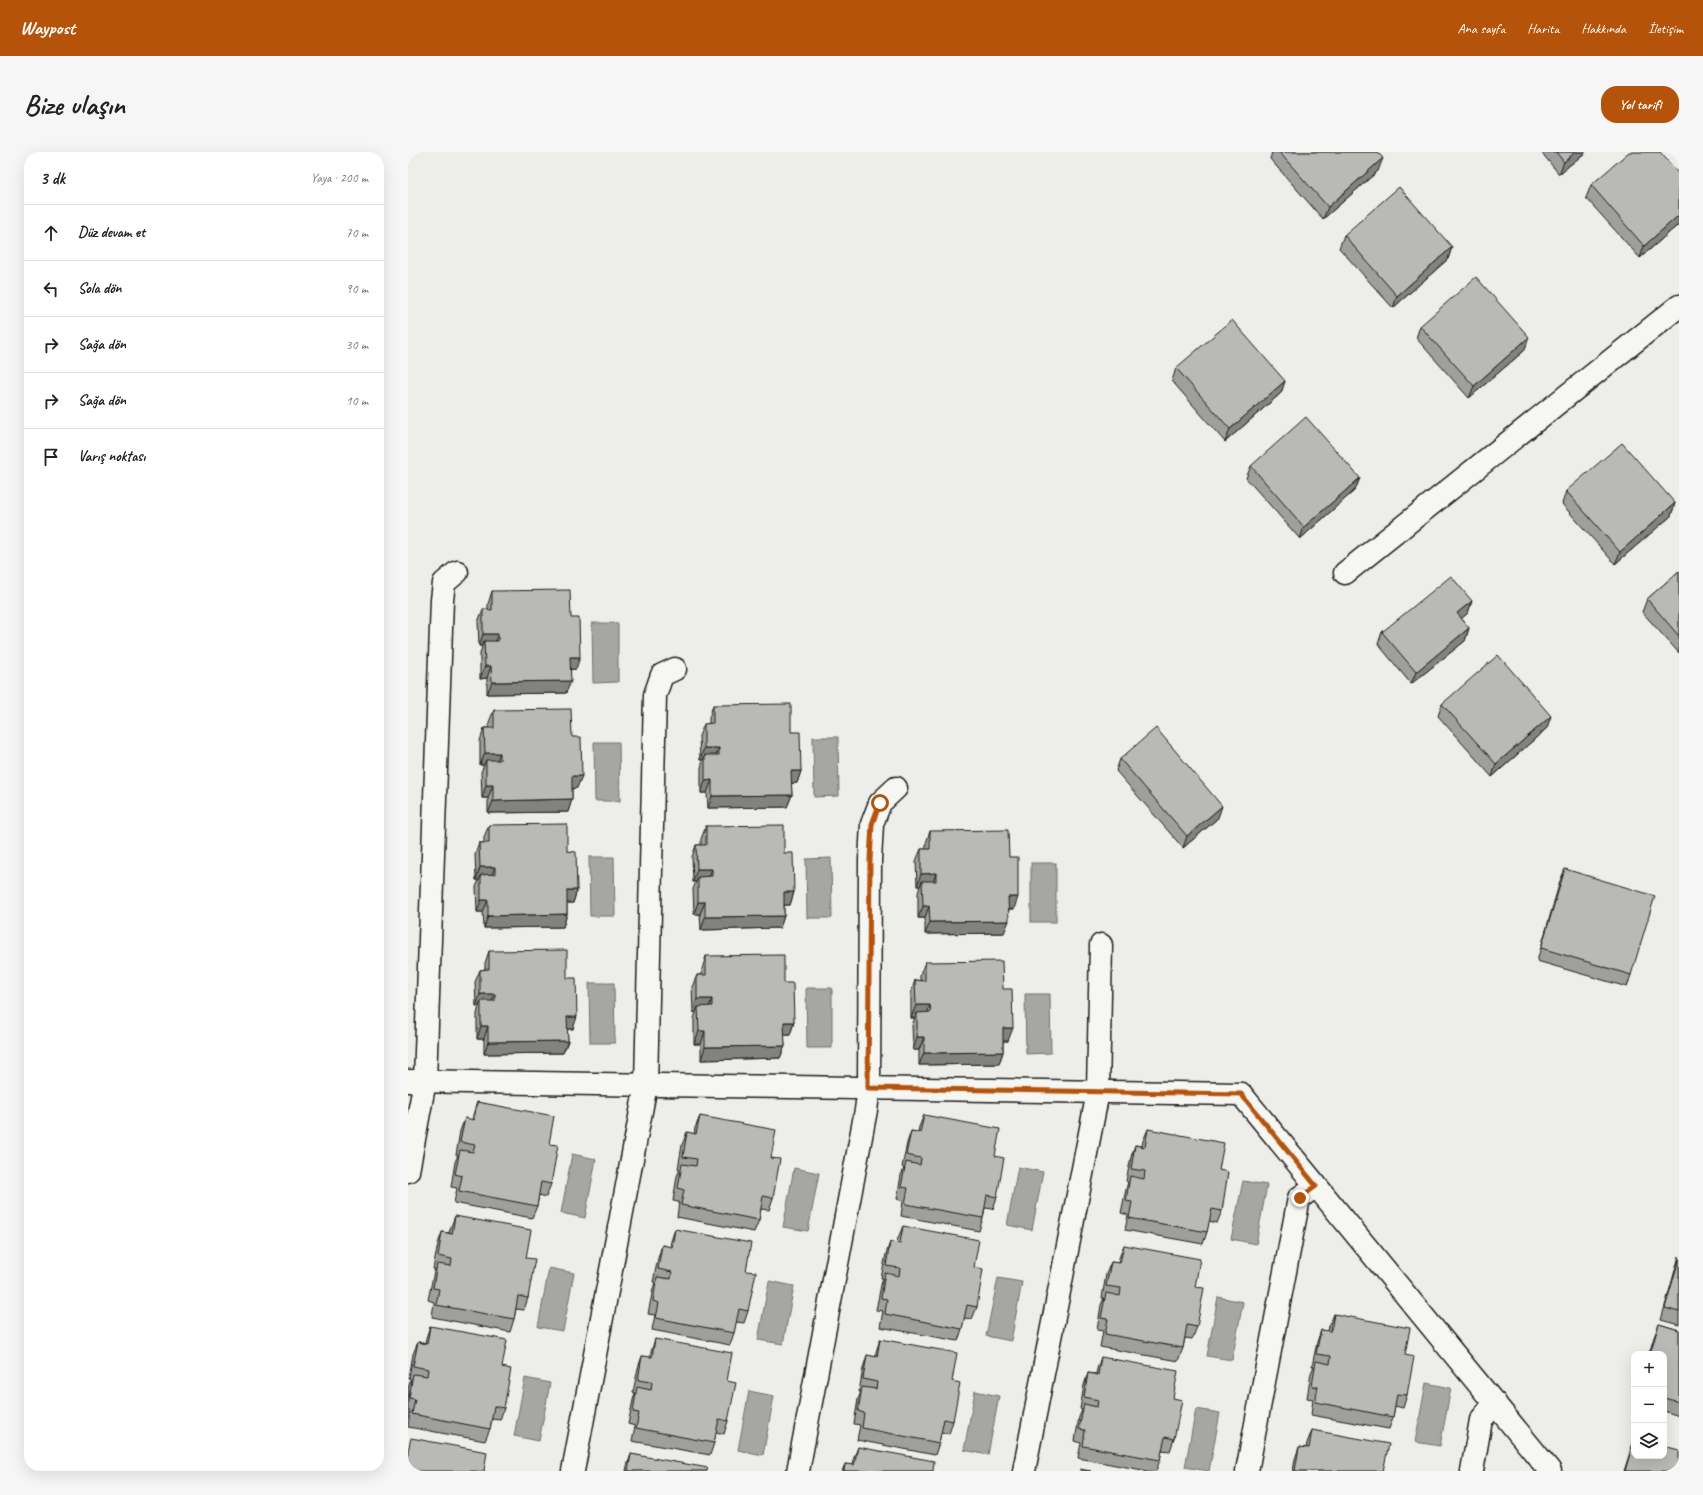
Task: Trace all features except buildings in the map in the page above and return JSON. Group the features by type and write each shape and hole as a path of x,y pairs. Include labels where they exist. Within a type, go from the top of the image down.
{"street":[{"path":"1345,573 1679,306"},
{"path":"408,1171 417,1081 442,600 444,583 457,572"},
{"path":"573,1471 646,1085 655,695 662,675 675,669"},
{"path":"798,1471 865,1118 868,1088 870,860 872,824 880,803 896,788"},
{"path":"1024,1471 1098,1092 1101,945"},
{"path":"417,1081 1241,1094 1550,1471"},
{"path":"1247,1471 1300,1198 1316,1186"},
{"path":"1472,1471 1481,1420 1495,1403"}],"shaded area":[{"path":"592,623 618,623 618,682 593,683"},
{"path":"813,737 838,737 839,796 814,797"},
{"path":"594,742 619,742 620,801 595,801"},
{"path":"589,857 614,857 615,916 590,916"},
{"path":"831,858 832,918 807,918 806,859"},
{"path":"1031,863 1056,863 1056,922 1031,922"},
{"path":"589,983 614,983 615,1043 590,1043"},
{"path":"806,988 832,988 832,1048 807,1048"},
{"path":"1025,994 1050,994 1051,1053 1026,1054"},
{"path":"572,1154 596,1159 585,1218 561,1213"},
{"path":"1018,1167 1043,1172 1032,1230 1007,1225"},
{"path":"794,1168 819,1173 808,1231 783,1227"},
{"path":"1243,1181 1267,1185 1256,1244 1231,1239"},
{"path":"549,1268 574,1273 563,1331 538,1327"},
{"path":"998,1278 1022,1282 1011,1341 986,1336"},
{"path":"769,1281 794,1286 783,1344 758,1340"},
{"path":"1218,1297 1243,1302 1232,1360 1207,1356"},
{"path":"525,1378 550,1383 539,1441 514,1436"},
{"path":"1426,1383 1451,1388 1440,1446 1415,1442"},
{"path":"749,1391 774,1396 763,1455 738,1450"},
{"path":"975,1391 999,1396 988,1455 964,1450"},
{"path":"1196,1409 1220,1413 1209,1471 1185,1467"}],"route":[{"path":"880,803 872,824 870,860 868,1088 1241,1094 1316,1186 1300,1198"}]}
